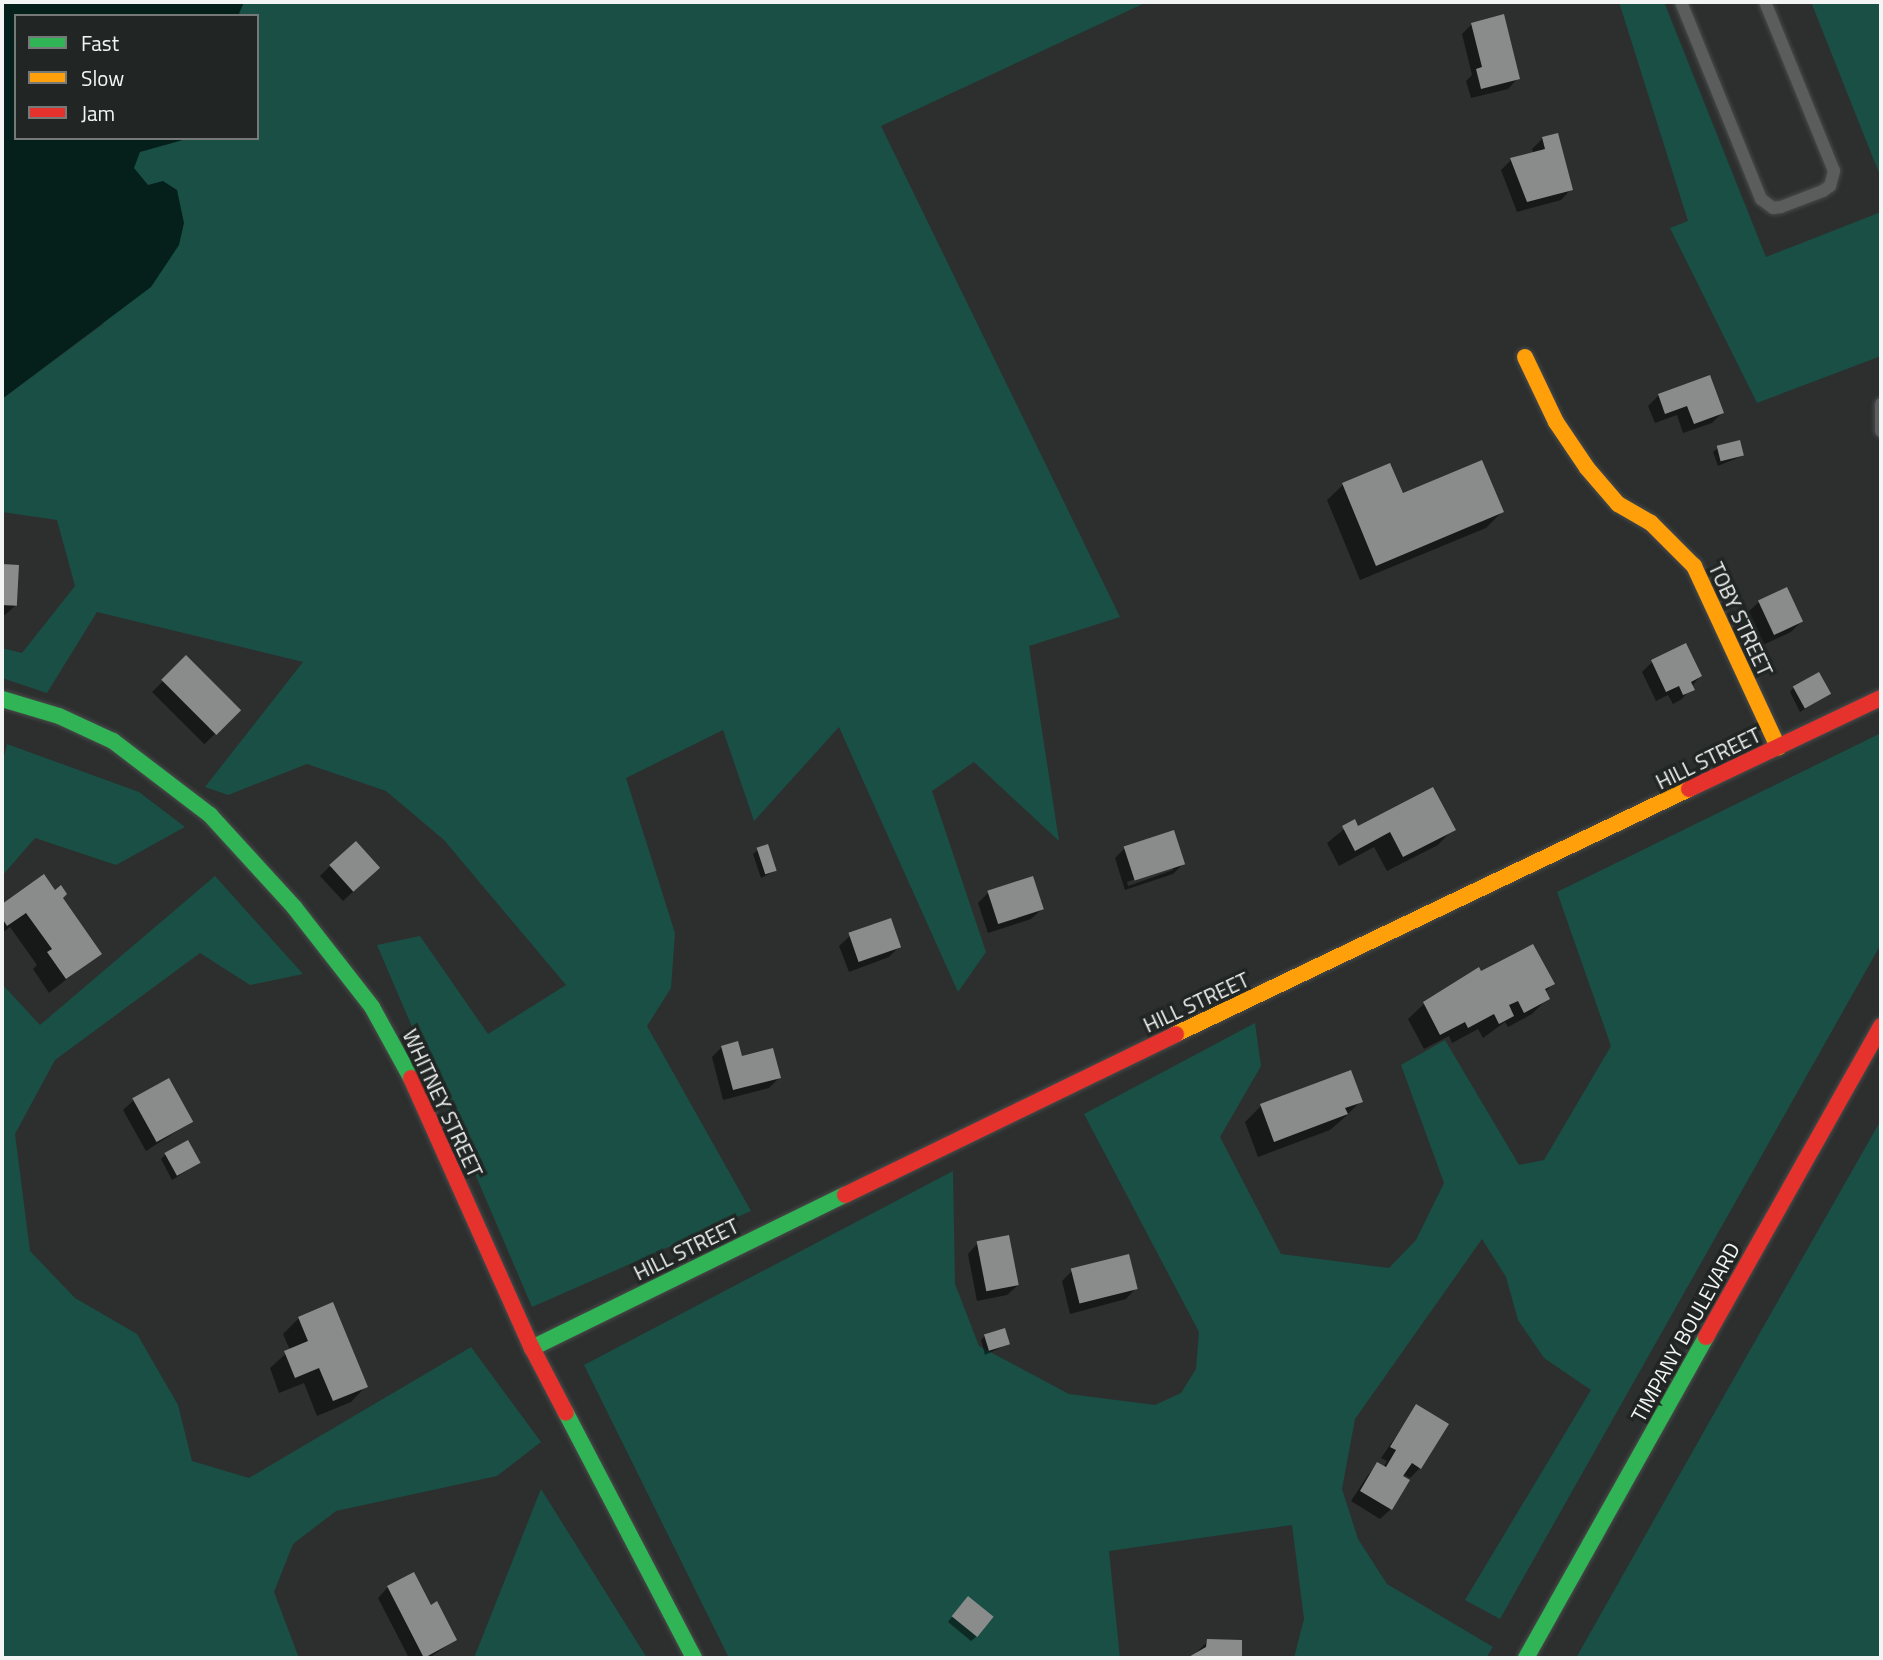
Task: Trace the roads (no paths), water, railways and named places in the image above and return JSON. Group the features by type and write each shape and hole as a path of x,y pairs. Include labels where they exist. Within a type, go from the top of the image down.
{"street":[{"name":"TOBY STREET","path":"1525,357 1556,422 1587,468 1618,504 1651,523 1694,566 1778,747"},
{"name":"HILL STREET","path":"532,1348 1071,1084 1881,698"},
{"name":"WHITNEY STREET","path":"2,699 59,716 113,741 164,776 210,815 325,945 372,1007 403,1060 532,1348 694,1658"},
{"name":"TIMPANY BOULEVARD","path":"1526,1658 1881,1026"}],"lane":[{"path":"1681,2 1761,199 1773,208 1823,191 1830,186 1834,171 1765,2"},
{"path":"1881,404 1881,431"}]}
